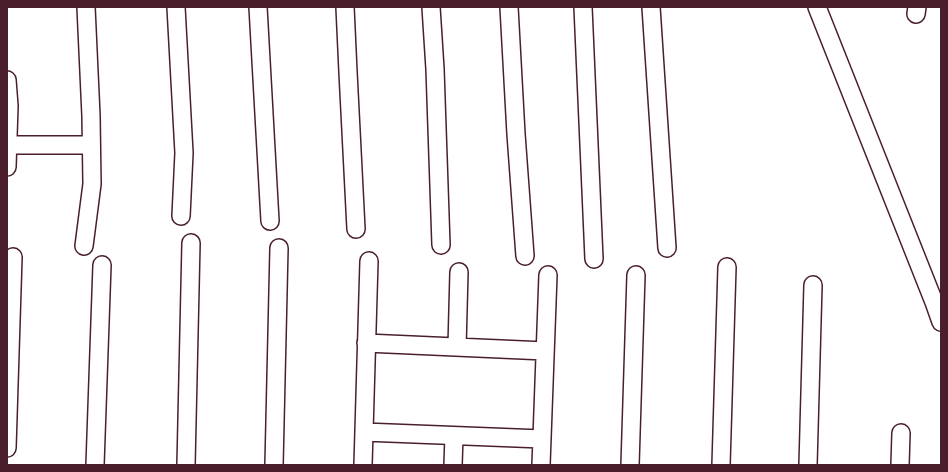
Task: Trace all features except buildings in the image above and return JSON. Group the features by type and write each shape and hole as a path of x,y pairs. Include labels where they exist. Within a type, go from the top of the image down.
{"street":[{"path":"84,246 92,184 86,7"},
{"path":"176,7 184,153 181,216"},
{"path":"258,7 270,221"},
{"path":"345,7 356,229"},
{"path":"431,7 435,69 441,245"},
{"path":"509,7 525,256"},
{"path":"583,7 594,260"},
{"path":"651,7 667,248"},
{"path":"817,7 941,322"},
{"path":"7,80 7,167"},
{"path":"8,145 91,145"},
{"path":"186,465 191,243"},
{"path":"274,465 279,248"},
{"path":"7,447 13,257"},
{"path":"363,465 369,261"},
{"path":"95,465 102,265"},
{"path":"721,465 727,267"},
{"path":"457,347 459,272"},
{"path":"541,465 548,275"},
{"path":"630,465 636,275"},
{"path":"808,465 813,285"},
{"path":"366,343 545,351"},
{"path":"364,432 542,439"},
{"path":"900,465 901,433"},
{"path":"453,465 454,436"}]}
